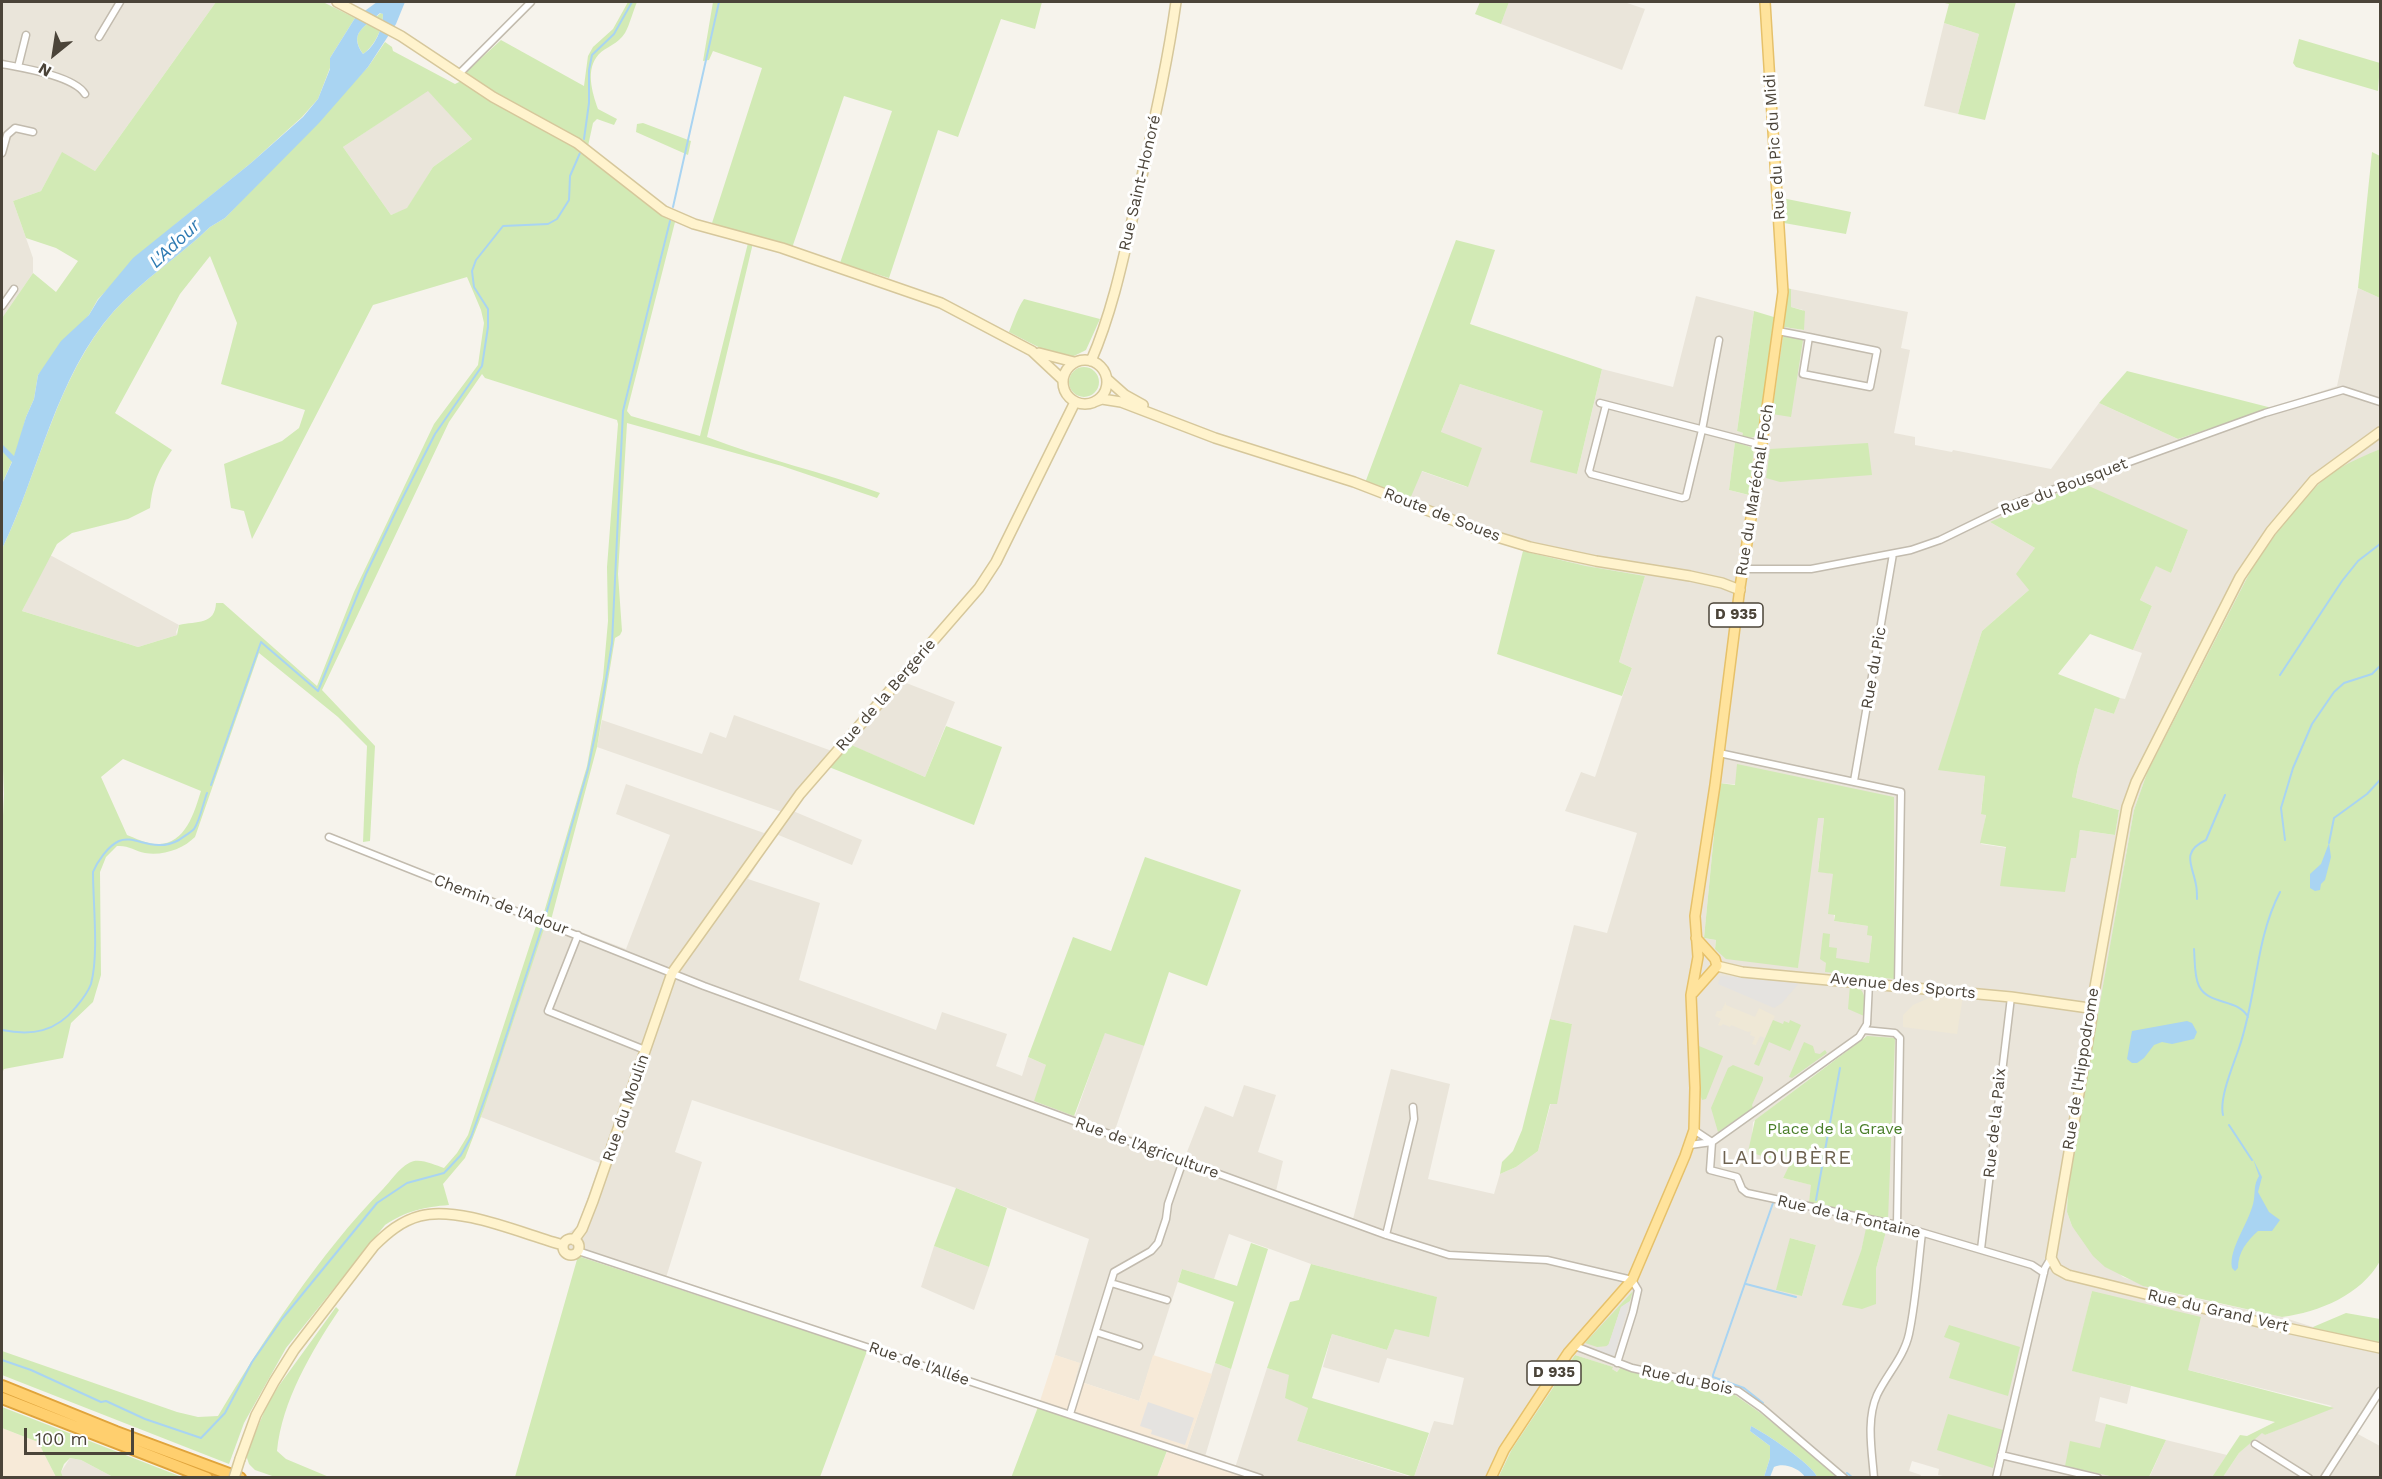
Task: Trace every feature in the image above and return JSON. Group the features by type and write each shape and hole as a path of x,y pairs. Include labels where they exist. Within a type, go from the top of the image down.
{"highway":[{"path":"2,1386 116,1432 240,1478"},
{"path":"2,1398 207,1478"}],"main road":[{"path":"337,2 400,36 493,97 591,152 664,211 694,224 782,248 941,303 1032,351 1074,363 1091,361 1105,372 1107,379 1105,393 1094,402 1084,404 1075,402 1067,394 1063,380 1032,351"},
{"name":"Rue Saint-Honoré","path":"1091,361 1104,333 1124,256 1168,60 1176,2"},
{"name":"Rue du Pic du Midi","path":"1765,2 1783,292"},
{"name":"Rue du Maréchal Foch","path":"1491,1478 1504,1450 1568,1353 1632,1281 1690,1145 1694,1130 1692,995 1698,957 1695,916 1783,292"},
{"path":"1063,380 1074,363"},
{"name":"Route de Soues","path":"1107,379 1125,395 1151,412"},
{"name":"Route de Soues","path":"1094,402 1102,399 1114,400 1151,412 1215,438 1354,482 1494,536 1530,547 1596,561 1690,576 1722,583 1740,590"},
{"name":"Rue de la Bergerie","path":"672,973 800,794 979,588 996,562 1075,402"},
{"name":"Rue de l'Hippodrome","path":"2051,1258 2092,1017 2089,1008 2092,1004 2127,807 2136,782 2191,669 2240,577 2271,531 2314,480 2380,432"},
{"path":"1692,995 1714,970 1715,958 1696,938"},
{"path":"1698,957 1709,954"},
{"path":"1697,969 1702,973 1714,970"},
{"name":"Avenue des Sports","path":"1714,970 2011,997 2089,1008"},
{"name":"Rue du Moulin","path":"574,1240 586,1221 672,973"},
{"path":"234,1478 256,1415 294,1350 374,1246 389,1231 421,1215 456,1214 563,1245"},
{"path":"568,1239 574,1240 578,1243 578,1251 573,1255 568,1254 564,1251 563,1245 568,1239"},
{"path":"2051,1258 2057,1269"},
{"name":"Rue du Grand Vert","path":"2057,1269 2062,1273 2079,1278 2259,1322 2380,1348"}],"street":[{"path":"99,37 120,2"},
{"path":"458,75 531,2"},
{"path":"18,67 26,34"},
{"path":"2,64 66,81 76,85 86,94"},
{"path":"2,153 7,135 15,128 33,132"},
{"path":"2,306 14,289"},
{"path":"1778,330 1877,351 1870,387 1803,374 1809,337"},
{"path":"1719,340 1702,430 1687,496 1684,498 1604,478 1593,475 1589,471 1603,404 1702,430 1762,445"},
{"name":"Rue du Bousquet","path":"1743,569 1811,569 1893,554 1940,540 2016,503 2265,413 2343,390 2380,402"},
{"name":"Rue du Pic","path":"1854,782 1893,554"},
{"path":"1719,753 1900,792 1898,986"},
{"name":"Chemin de l'Adour","path":"329,837 672,973"},
{"path":"578,935 548,1011 645,1050"},
{"name":"Rue de l'Agriculture","path":"672,973 1386,1235 1449,1255 1548,1260 1632,1281"},
{"path":"1690,1145 1712,1142 1859,1036 1867,1024 1869,983"},
{"name":"Rue de la Paix","path":"1981,1249 2011,997"},
{"path":"1864,1030 1895,1033 1900,1038 1897,1225"},
{"path":"1386,1235 1414,1119 1413,1107"},
{"path":"1694,1130 1712,1142"},
{"name":"Rue de la Fontaine","path":"1712,1142 1710,1170 1737,1177 1742,1189 1747,1193 1897,1225 2032,1265 2044,1273"},
{"path":"1070,1414 1114,1272 1151,1251 1158,1243 1168,1204 1183,1161"},
{"path":"1874,1478 1871,1430 1873,1406 1887,1377 1903,1352 1909,1335 1922,1233"},
{"name":"Rue de l'Allée","path":"578,1251 1260,1478"},
{"name":"Rue de l'Hippodrome","path":"1996,1478 2044,1273 2051,1258"},
{"path":"2044,1273 2052,1273 2057,1269"},
{"path":"1617,1364 1638,1290 1632,1281"},
{"path":"1111,1283 1167,1300"},
{"path":"1096,1332 1139,1346"},
{"name":"Rue du Bois","path":"1575,1346 1617,1364 1738,1391 1762,1408 1844,1478"},
{"path":"2324,1478 2380,1391"},
{"path":"2254,1444 2309,1478"},
{"path":"2001,1455 2098,1478"}],"shaded area":[{"path":"2,2 216,2 95,171 62,153 41,191 13,201 33,258 33,273 2,318"},
{"path":"1509,2 1624,2 1645,9 1622,70 1501,24"},
{"path":"1944,23 1979,34 1958,114 1924,106"},
{"path":"428,90 472,139 433,167 407,209 391,215 343,147"},
{"path":"1787,288 1785,327 1804,330 1803,310 1791,307 1791,289 1908,312 1901,348 1910,350 1894,433 1915,437 1915,445 2051,469 2099,403 2178,439 2337,386 2358,288 2380,298 2380,449 2337,470 2319,485 2271,540 2251,570 2147,773 2134,810 2067,1196 2067,1212 2072,1226 2123,1277 2161,1291 2282,1317 2315,1329 2380,1343 2380,1396 2356,1433 2380,1446 2380,1477 2223,1477 2239,1453 2262,1432 2265,1435 2332,1406 2188,1370 2092,1291 2073,1371 2131,1386 2127,1404 2100,1397 2095,1421 2106,1424 2101,1448 2065,1465 2114,1477 1948,1477 1938,1475 1939,1469 1912,1461 1909,1471 1921,1475 1920,1477 1838,1477 1762,1414 1732,1393 1713,1386 1620,1368 1617,1372 1612,1367 1575,1355 1512,1449 1498,1477 1414,1477 1434,1421 1453,1425 1464,1378 1387,1358 1379,1383 1323,1367 1332,1334 1387,1350 1395,1329 1436,1297 1311,1264 1229,1234 1214,1279 1182,1269 1139,1401 1075,1380 1079,1363 1055,1355 1089,1239 956,1188 692,1100 675,1152 702,1162 664,1284 557,1249 562,1237 577,1227 600,1163 481,1117 547,919 626,949 670,835 616,814 626,784 764,833 782,812 597,747 602,720 702,754 710,732 726,738 734,715 840,754 793,811 862,840 852,865 776,834 748,879 820,903 799,980 936,1030 942,1012 1007,1034 996,1066 1022,1076 1028,1057 1046,1065 1075,1116 1105,1032 1144,1046 1115,1130 1185,1157 1205,1106 1233,1117 1244,1085 1276,1095 1258,1152 1283,1161 1276,1191 1353,1219 1391,1069 1450,1084 1428,1179 1494,1194 1500,1174 1516,1167 1538,1151 1572,1024 1550,1019 1574,925 1607,933 1637,833 1565,811 1581,772 1595,777 1632,668 1619,662 1645,576 1590,567 1523,551 1407,505 1421,471 1467,487 1441,432 1460,384 1543,411 1577,474 1602,369 1673,387 1696,296 1754,311 1737,431 1743,433","holes":["1735,442 1754,448 1748,495 1729,490","1990,522 2188,530 2171,573 2156,565 2140,600 2152,606 2133,650 2142,653 2125,699 2120,698 2114,714 2095,708 2078,767 2072,797 2119,810 2115,835 2080,830 2075,858 1981,844 1986,814 1981,813 1985,776 1939,769 1982,631 2029,590 2035,548","1719,783 1894,797 1893,979 1826,963 1823,959 1869,963 1872,936 1868,926 1834,921 1833,874 1818,871 1824,818 1736,808 1799,958 1798,967 1715,949 1716,940 1704,938","1866,1036 1809,1202 1812,1185 1783,1178 1789,1167 1788,1157 1775,1154 1769,1157 1751,1153 1753,1122","1868,1224 1887,1228 1876,1269 1875,1294 1861,1251","1790,1238 1816,1245 1802,1296"]},
{"path":"50,555 179,625 177,635 138,647 22,611"},
{"path":"896,679 955,702 925,777 841,741"},
{"path":"1722,976 1794,981 1798,984 1782,1003 1774,1008 1718,984"},
{"path":"1936,995 1963,996 1957,1034 1903,1027 1903,1015 1913,1005"},
{"path":"1726,1002 1726,1005 1755,1017 1759,1008 1775,1016 1765,1038 1760,1036 1756,1045 1752,1044 1755,1037 1750,1035 1751,1031 1748,1032 1731,1025 1730,1027 1723,1024 1718,1025 1721,1019 1715,1016"},
{"path":"934,1246 989,1267 974,1310 921,1287"},
{"path":"1630,1301 1614,1356 1596,1351 1597,1347 1604,1348 1609,1344 1621,1307"},
{"path":"1055,1355 1080,1363 1075,1380 1139,1401 1153,1355 1212,1374 1185,1454 1253,1477 1157,1477 1168,1449 1038,1407"},
{"path":"1215,1363 1231,1369 1204,1460 1185,1454"},
{"path":"1267,1368 1290,1375 1308,1408 1297,1441 1411,1477 1253,1478 1234,1471"},
{"path":"1148,1402 1194,1418 1185,1445 1151,1434 1152,1430 1140,1426"},
{"path":"2,1428 38,1442 56,1477 2,1477"},
{"path":"2166,1440 2227,1455 2212,1477 2149,1478"},
{"path":"70,1458 81,1460 113,1477 63,1477 61,1472"}],"green space":[{"path":"216,2 323,2 355,18 330,58 330,68 318,99 302,117 251,163 177,223 98,299 89,315 38,375 34,399 26,417 18,448 2,484 2,318 33,273 56,292 78,261 56,248 26,238 13,201 41,191 62,152 95,171"},
{"path":"628,2 637,2 625,33 599,54 591,74 598,109 617,119 614,125 597,119 593,123 588,146 481,86 464,74 501,40 584,86 588,56 593,47 613,29"},
{"path":"713,2 1042,2 1035,29 1001,19 958,137 938,130 889,278 840,263 892,111 844,96 792,248 712,223 762,68 713,51 709,60 703,61"},
{"path":"1480,2 1509,2 1501,24 1475,14"},
{"path":"1940,2 2016,2 1985,120 1958,114 1979,34 1944,23 1949,4"},
{"path":"381,13 383,19 378,36 363,54 357,40 360,30"},
{"path":"2299,39 2380,63 2378,91 2296,67 2293,63"},
{"path":"385,42 392,47 393,51 455,84 461,81 577,147 666,218 675,222 627,411 631,416 700,436 748,243 753,243 707,437 880,493 877,498 782,466 627,423 618,574 622,631 615,638 597,747 551,920 542,919 587,766 603,678 608,621 607,567 618,424 617,420 485,378 482,374 449,422 322,690 375,746 370,841 363,842 367,746 338,717 259,653 195,837 172,851 152,854 117,846 106,857 100,872 101,975 93,1002 71,1023 63,1058 4,1069 2,1073 4,794 2,549 63,395 94,338 114,311 210,227 225,218 368,67","holes":["428,91 472,139 433,167 407,208 391,215 343,147","210,256 237,323 221,384 305,410 299,428 282,441 224,464 231,508 244,511 252,539 373,305 467,277 481,310 484,323 478,365 434,424 354,592 317,686 223,603 216,603 215,610 209,619 179,625 177,635 138,647 22,611 57,544 72,533 128,519 150,508 157,477 172,450 115,413 180,294","123,759 201,791 191,818 181,834 165,843 154,844 127,835 101,777"]},
{"path":"643,123 691,141 688,155 636,132 637,124"},
{"path":"2372,152 2380,156 2380,298 2358,288"},
{"path":"1782,198 1851,212 1846,234 1784,223"},
{"path":"1456,240 1495,250 1470,324 1602,369 1577,474 1530,462 1543,411 1460,384 1441,432 1482,448 1468,487 1422,471 1410,499 1365,483"},
{"path":"1787,288 1791,289 1791,307 1805,311 1804,330 1784,327"},
{"path":"1024,299 1100,319 1086,350 1072,357 1048,352 1009,332"},
{"path":"1754,311 1777,318 1760,430 1757,436 1750,438 1742,437 1743,433 1737,431"},
{"path":"1788,335 1803,340 1791,417 1772,414 1783,337"},
{"path":"1084,367 1095,371 1099,382 1095,393 1084,397 1073,393 1069,382 1073,371"},
{"path":"2127,371 2272,408 2178,439 2099,403"},
{"path":"1735,442 1754,448 1749,495 1729,490"},
{"path":"1868,443 1872,475 1780,482 1766,478 1770,449"},
{"path":"2380,449 2380,1261 2362,1283 2338,1300 2310,1311 2282,1317 2143,1286 2105,1267 2093,1256 2072,1226 2067,1212 2068,1184 2134,810 2147,773 2251,570 2269,544 2303,501 2327,477 2343,466"},
{"path":"2082,483 2188,530 2171,573 2156,566 2140,600 2152,606 2133,650 2090,634 2058,674 2120,698 2114,714 2095,708 2072,797 2119,810 2115,835 2080,830 2076,858 2071,858 2065,892 2000,886 2006,847 1980,843 1986,815 1981,814 1985,776 1938,770 1982,631 2029,590 2016,574 2035,548 1990,522"},
{"path":"1523,551 1586,566 1645,576 1619,662 1632,668 1622,696 1497,654"},
{"path":"946,726 1002,747 974,825 829,767 849,744 925,777"},
{"path":"1737,764 1894,797 1894,979 1825,972 1826,963 1820,959 1823,933 1830,934 1829,947 1837,948 1836,958 1869,963 1872,936 1867,935 1868,926 1834,921 1835,915 1828,914 1833,874 1818,872 1824,818 1818,818 1798,968 1726,959 1715,949 1716,940 1704,938 1719,783 1735,785"},
{"path":"1145,857 1241,890 1207,986 1169,972 1144,1046 1105,1033 1074,1116 1034,1101 1046,1065 1028,1057 1073,937 1111,951"},
{"path":"537,923 545,926 484,1109 465,1158 443,1184 449,1205 431,1207 400,1216 385,1225 286,1348 244,1423 229,1464 2,1375 2,1351 177,1412 198,1417 218,1416 254,1357 315,1269 395,1175 413,1161 427,1162 444,1168 457,1153 468,1135"},
{"path":"1850,985 1856,986 1863,992 1864,1016 1848,1009"},
{"path":"1550,1019 1572,1024 1557,1104 1550,1104 1538,1151 1516,1167 1500,1174 1502,1162 1513,1151 1522,1130"},
{"path":"1773,1020 1783,1024 1784,1021 1789,1023 1790,1020 1801,1025 1790,1051 1769,1042 1759,1066 1754,1064"},
{"name":"Place de la Grave","path":"1867,1036 1895,1038 1888,1220 1809,1202 1811,1185 1783,1178 1789,1166 1787,1157 1775,1154 1773,1159 1748,1152 1755,1120"},
{"path":"1804,1042 1813,1046 1815,1053 1820,1054 1825,1050 1827,1053 1792,1078 1789,1077"},
{"path":"1699,1046 1723,1056 1706,1099 1702,1100 1699,1091"},
{"path":"1733,1065 1763,1077 1763,1080 1752,1105 1753,1108 1718,1132 1711,1108 1728,1068"},
{"path":"956,1188 1007,1208 989,1267 934,1246"},
{"path":"1867,1224 1887,1228 1876,1269 1876,1304 1862,1309 1842,1305 1861,1251"},
{"path":"1790,1238 1816,1245 1802,1296 1776,1290"},
{"path":"1251,1243 1268,1249 1231,1369 1215,1363 1234,1302 1178,1282 1182,1269 1237,1286"},
{"path":"578,1256 867,1351 820,1477 515,1477"},
{"path":"1311,1264 1437,1297 1429,1337 1395,1329 1387,1350 1332,1334 1312,1398 1429,1433 1414,1477 1297,1441 1308,1408 1285,1398 1289,1375 1267,1368 1290,1302 1299,1300"},
{"path":"1633,1291 1630,1301 1621,1307 1608,1346 1597,1347 1585,1343"},
{"path":"2092,1291 2201,1317 2188,1370 2334,1408 2265,1435 2262,1433 2239,1453 2223,1477 2212,1477 2240,1435 2247,1436 2275,1422 2072,1371"},
{"path":"336,1307 339,1310 308,1360 291,1395 277,1451 286,1459 329,1477 275,1477 255,1470 249,1464 246,1455 267,1405"},
{"path":"2346,1313 2380,1319 2380,1343 2313,1327"},
{"path":"1949,1325 2020,1347 2008,1396 1949,1378 1960,1343 1944,1337"},
{"path":"1575,1355 1613,1367 1612,1369 1617,1372 1620,1368 1713,1386 1732,1393 1762,1414 1838,1477 1817,1477 1798,1457 1751,1426 1750,1431 1770,1446 1770,1458 1764,1477 1498,1478 1512,1449"},
{"path":"2,1407 182,1477 113,1477 81,1460 70,1458 64,1464 61,1472 63,1477 56,1477 38,1442 2,1428"},
{"path":"1038,1407 1168,1448 1157,1477 1011,1478"},
{"path":"1948,1414 2003,1430 1993,1468 1937,1450"},
{"path":"2106,1424 2166,1440 2149,1477 2114,1477 2065,1466 2070,1441 2100,1448"}],"water":[{"name":"L'Adour","path":"377,2 405,2 396,24 368,67 319,123 225,218 210,227 125,300 94,337 63,395 2,549 2,484 12,462 2,451 2,444 14,456 34,399 38,375 61,341 89,315 98,300 133,258 251,163 303,117 318,99 330,69 330,58 355,18","holes":["380,13 383,14 378,37 363,54 357,41 358,35 369,22"]},
{"path":"2329,843 2331,857 2325,880 2320,890 2315,891 2310,888 2310,874 2321,864"},
{"path":"2187,1021 2192,1023 2197,1032 2194,1039 2154,1045 2137,1063 2132,1063 2127,1059 2132,1031"},
{"path":"2253,1159 2262,1177 2258,1192 2269,1212 2280,1220 2272,1231 2258,1231 2250,1239 2241,1252 2238,1268 2235,1271 2232,1268 2233,1252 2249,1216 2255,1184 2259,1176"},
{"path":"1751,1426 1798,1457 1817,1477 1805,1477 1795,1469 1782,1465 1774,1467 1770,1477 1764,1477 1770,1458 1770,1446 1750,1431"}],"waterway":[{"path":"584,139 592,55 614,34 632,2"},
{"path":"673,207 719,2"},
{"path":"211,785 261,642 318,691 366,574 396,511 435,434 482,366 488,327 488,309 474,287 472,271 476,260 503,226 548,224 557,219 569,200 570,176 580,153"},
{"path":"545,918 588,769 603,697 612,643 623,411 670,221"},
{"path":"2280,675 2342,581 2358,561 2380,544"},
{"path":"2285,840 2281,808 2293,768 2312,724 2334,692 2344,683 2372,674 2380,666"},
{"path":"2329,843 2334,818 2367,794 2380,780"},
{"path":"2,1030 13,1032 43,1030 60,1022 76,1007 90,987 93,972 95,958 93,872 97,864 107,850 119,841 131,840 161,845 179,840 194,829 207,793"},
{"path":"2197,899 2191,855 2193,849 2206,840 2225,795"},
{"path":"2223,1115 2225,1091 2245,1029 2266,929 2280,892"},
{"path":"2,1360 31,1370 101,1402 106,1401 145,1419 201,1438 225,1413 252,1362 282,1319 377,1203 407,1183 444,1173 461,1155 471,1137 493,1076 542,927"},
{"path":"2194,949 2196,978 2199,986 2209,997 2238,1007 2248,1017"},
{"path":"1816,1200 1840,1068"},
{"path":"2229,1125 2252,1160"},
{"path":"1763,1403 1744,1388 1713,1377 1713,1375 1773,1203"},
{"path":"1746,1284 1796,1297"},
{"path":"1847,1473 1853,1478"}],"district":[{"name":"LALOUBÈRE","path":"1787,1158"}]}
